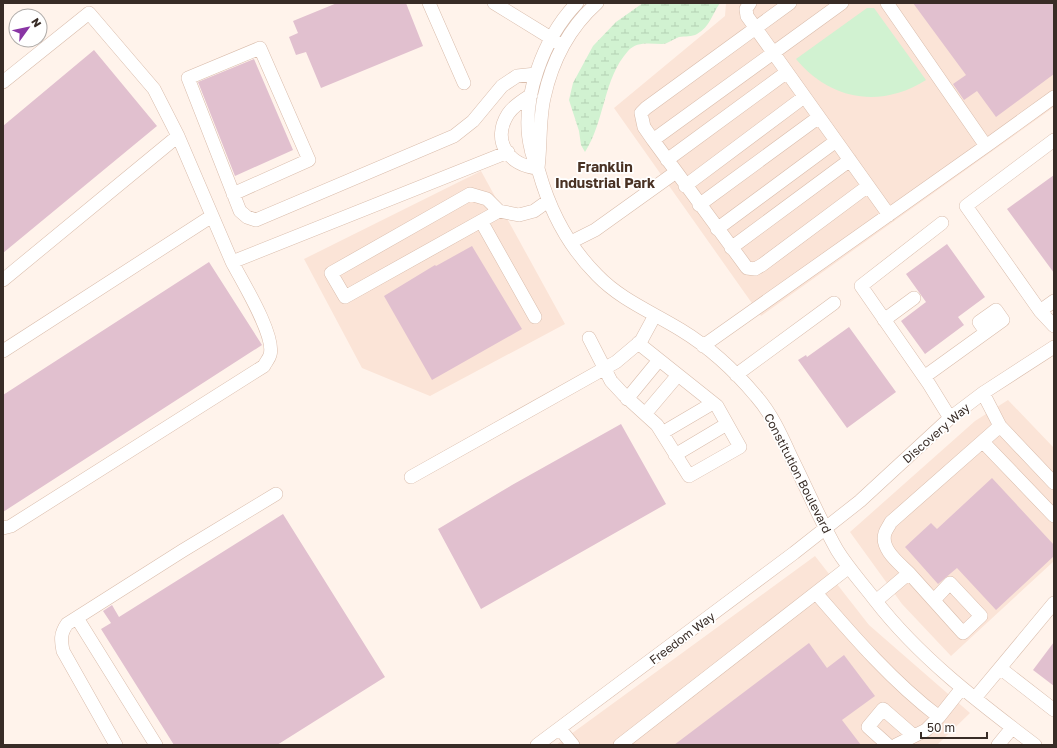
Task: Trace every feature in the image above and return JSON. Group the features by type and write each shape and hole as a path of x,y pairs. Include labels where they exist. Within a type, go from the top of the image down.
{"street":[{"path":"429,3 464,83"},
{"path":"494,3 557,42"},
{"name":"Constitution Boulevard","path":"538,168 544,98 557,42 569,11 578,3"},
{"name":"Constitution Boulevard","path":"597,3 557,42 536,74 528,112 528,135 531,152 538,168 548,201 564,234 595,274 626,300 650,312 654,317 680,330 703,346 724,363 758,397 777,428 825,528 849,568 926,657 962,688 1035,745"},
{"path":"750,3 746,9 747,16 888,215"},
{"path":"790,3 641,113 644,127 685,186 747,268 755,269 762,265 868,186"},
{"path":"653,140 842,3"},
{"path":"887,3 986,146"},
{"path":"3,82 89,13 154,89 178,136 232,262 257,309 270,338 270,355 264,366 11,526 3,528"},
{"path":"233,194 309,160 260,48 188,78 233,194 240,211 247,217 256,220 454,136 473,121 502,86 517,76 536,74"},
{"path":"667,160 787,72"},
{"path":"531,95 511,110 504,121 502,138 512,159 518,164 538,168"},
{"path":"685,186 804,97"},
{"path":"703,346 1054,97"},
{"path":"699,205 819,117"},
{"path":"3,280 178,136"},
{"path":"1054,140 966,206 1040,311 1054,326"},
{"path":"717,229 836,141"},
{"path":"232,262 508,152"},
{"path":"731,248 850,160"},
{"path":"571,242 595,230 676,172"},
{"path":"499,211 345,296 331,273 470,194 488,199 499,211 519,215 534,211 548,201"},
{"path":"3,351 212,216"},
{"path":"481,221 535,317"},
{"path":"942,223 861,286 924,377 950,418"},
{"path":"884,320 914,298"},
{"path":"1040,311 1054,301"},
{"path":"736,375 834,303"},
{"path":"411,477 616,362 638,343 654,317"},
{"path":"924,377 986,332"},
{"path":"589,338 611,381 628,399 657,425 689,476 740,447 713,403 638,343"},
{"name":"Discovery Way","path":"825,528 860,500 950,418 983,393 1054,347"},
{"path":"628,399 659,360"},
{"path":"645,414 678,375"},
{"path":"983,393 1000,426 1054,483"},
{"path":"662,433 713,403"},
{"path":"675,455 727,424"},
{"path":"934,600 894,558 885,545 885,534 892,522 1000,426"},
{"path":"983,442 1054,516"},
{"path":"116,745 63,651 60,639 62,631 67,624 182,551 276,494"},
{"name":"Freedom Way","path":"537,745 794,553 825,528"},
{"path":"620,745 849,568"},
{"path":"876,601 909,573"},
{"path":"816,593 855,639 919,701 939,717"},
{"path":"975,698 1054,603"},
{"path":"77,618 156,745"},
{"path":"1000,668 1054,710"},
{"path":"896,745 926,730 939,717 962,688"},
{"path":"888,745 868,727 883,709 914,736"},
{"path":"998,745 1012,728"},
{"path":"560,729 573,745"}],"shaded area":[{"path":"726,3 1054,3 1054,107 761,316 614,108 725,16"},
{"path":"481,171 565,324 430,396 362,368 304,259"},
{"path":"1008,400 1054,448 1054,561 951,656 902,604 850,532 975,421"},
{"path":"815,556 869,625 970,713 937,745 556,745"}],"green space":[{"path":"643,3 720,3 708,24 697,34 679,37 664,44 640,44 628,51 614,74 597,127 585,152 581,145 579,131 569,100 573,83 593,46 616,22"},
{"path":"867,8 874,8 926,80 909,89 891,95 874,97 856,96 824,84 809,73 796,59"}],"building":[{"path":"337,3 406,3 423,46 321,88 306,52 296,55 289,37 298,33 293,21"},
{"path":"913,3 1054,3 1054,74 996,117 977,91 964,100 953,84 966,75"},
{"path":"94,50 157,126 3,253 3,126"},
{"path":"254,59 293,150 235,176 198,82"},
{"path":"1054,175 1054,273 1007,209"},
{"path":"947,244 985,297 958,317 964,325 925,354 901,321 926,302 906,274"},
{"path":"472,246 522,329 432,380 384,296 435,265 436,266"},
{"path":"209,262 262,345 3,512 3,395"},
{"path":"849,327 896,392 847,428 798,360 806,355 807,357"},
{"path":"621,424 666,504 481,609 438,529 512,485"},
{"path":"992,478 1054,545 1054,556 996,610 957,568 938,584 905,547 931,523 937,529"},
{"path":"283,514 385,677 277,745 174,745 101,629 111,623 103,611 112,605 119,617"},
{"path":"1054,642 1054,686 1033,670"},
{"path":"809,643 827,668 844,655 875,696 842,720 861,745 674,745"}],"district":[{"name":"Franklin Industrial Park","path":"605,174"}]}
